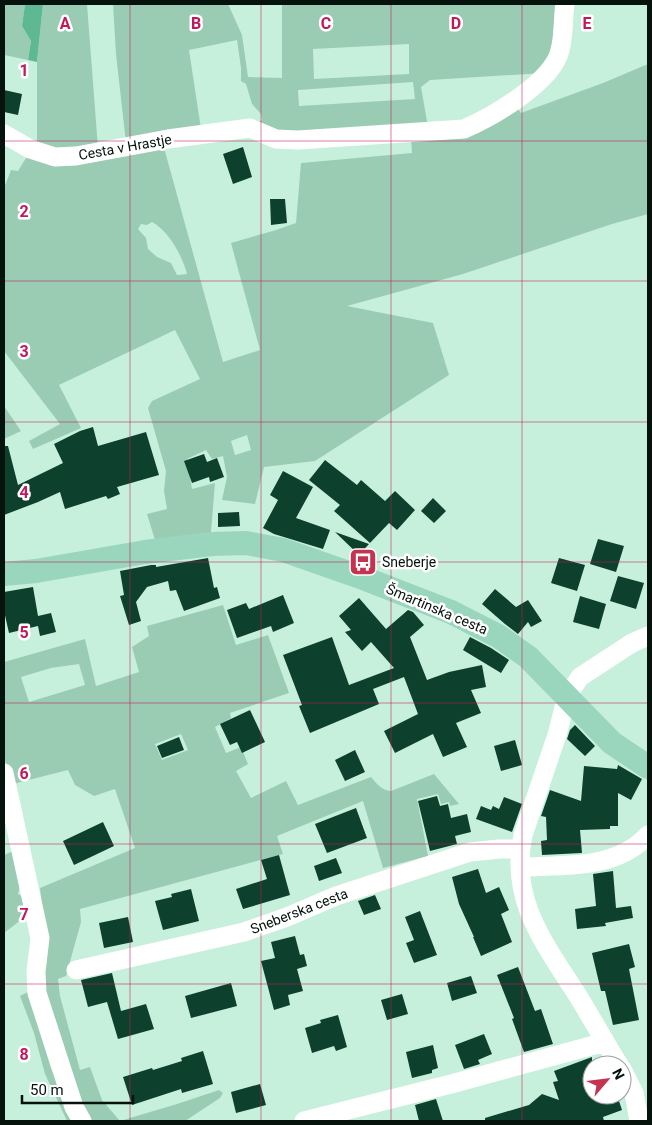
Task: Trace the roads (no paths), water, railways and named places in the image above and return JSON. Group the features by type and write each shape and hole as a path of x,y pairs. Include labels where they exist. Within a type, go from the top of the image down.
{"main road":[{"name":"Šmartinska cesta","path":"4,574 36,571 145,552 203,545 246,544 282,550 363,578 451,612 498,636 528,656 612,743 648,767"}],"street":[{"name":"Cesta v Hrastje","path":"4,134 30,148 55,157 76,156 168,139 250,128 276,139 298,140 464,129 500,110 541,80 551,70 560,51 566,4"},
{"path":"613,1055 529,916 520,882 520,858 523,835 557,735 566,696 580,677 632,643 648,636"},
{"path":"4,773 40,938 36,972 37,993 74,1107 82,1121"},
{"name":"Sneberska cesta","path":"76,970 244,932 287,917 336,896 470,852 499,849 520,858 592,863 606,860 629,850 643,841 648,835"},
{"path":"304,1121 455,1083 605,1042"},
{"path":"632,1081 641,1092 639,1121"}],"place":[{"name":"Sneberje","path":"363,562"}]}
